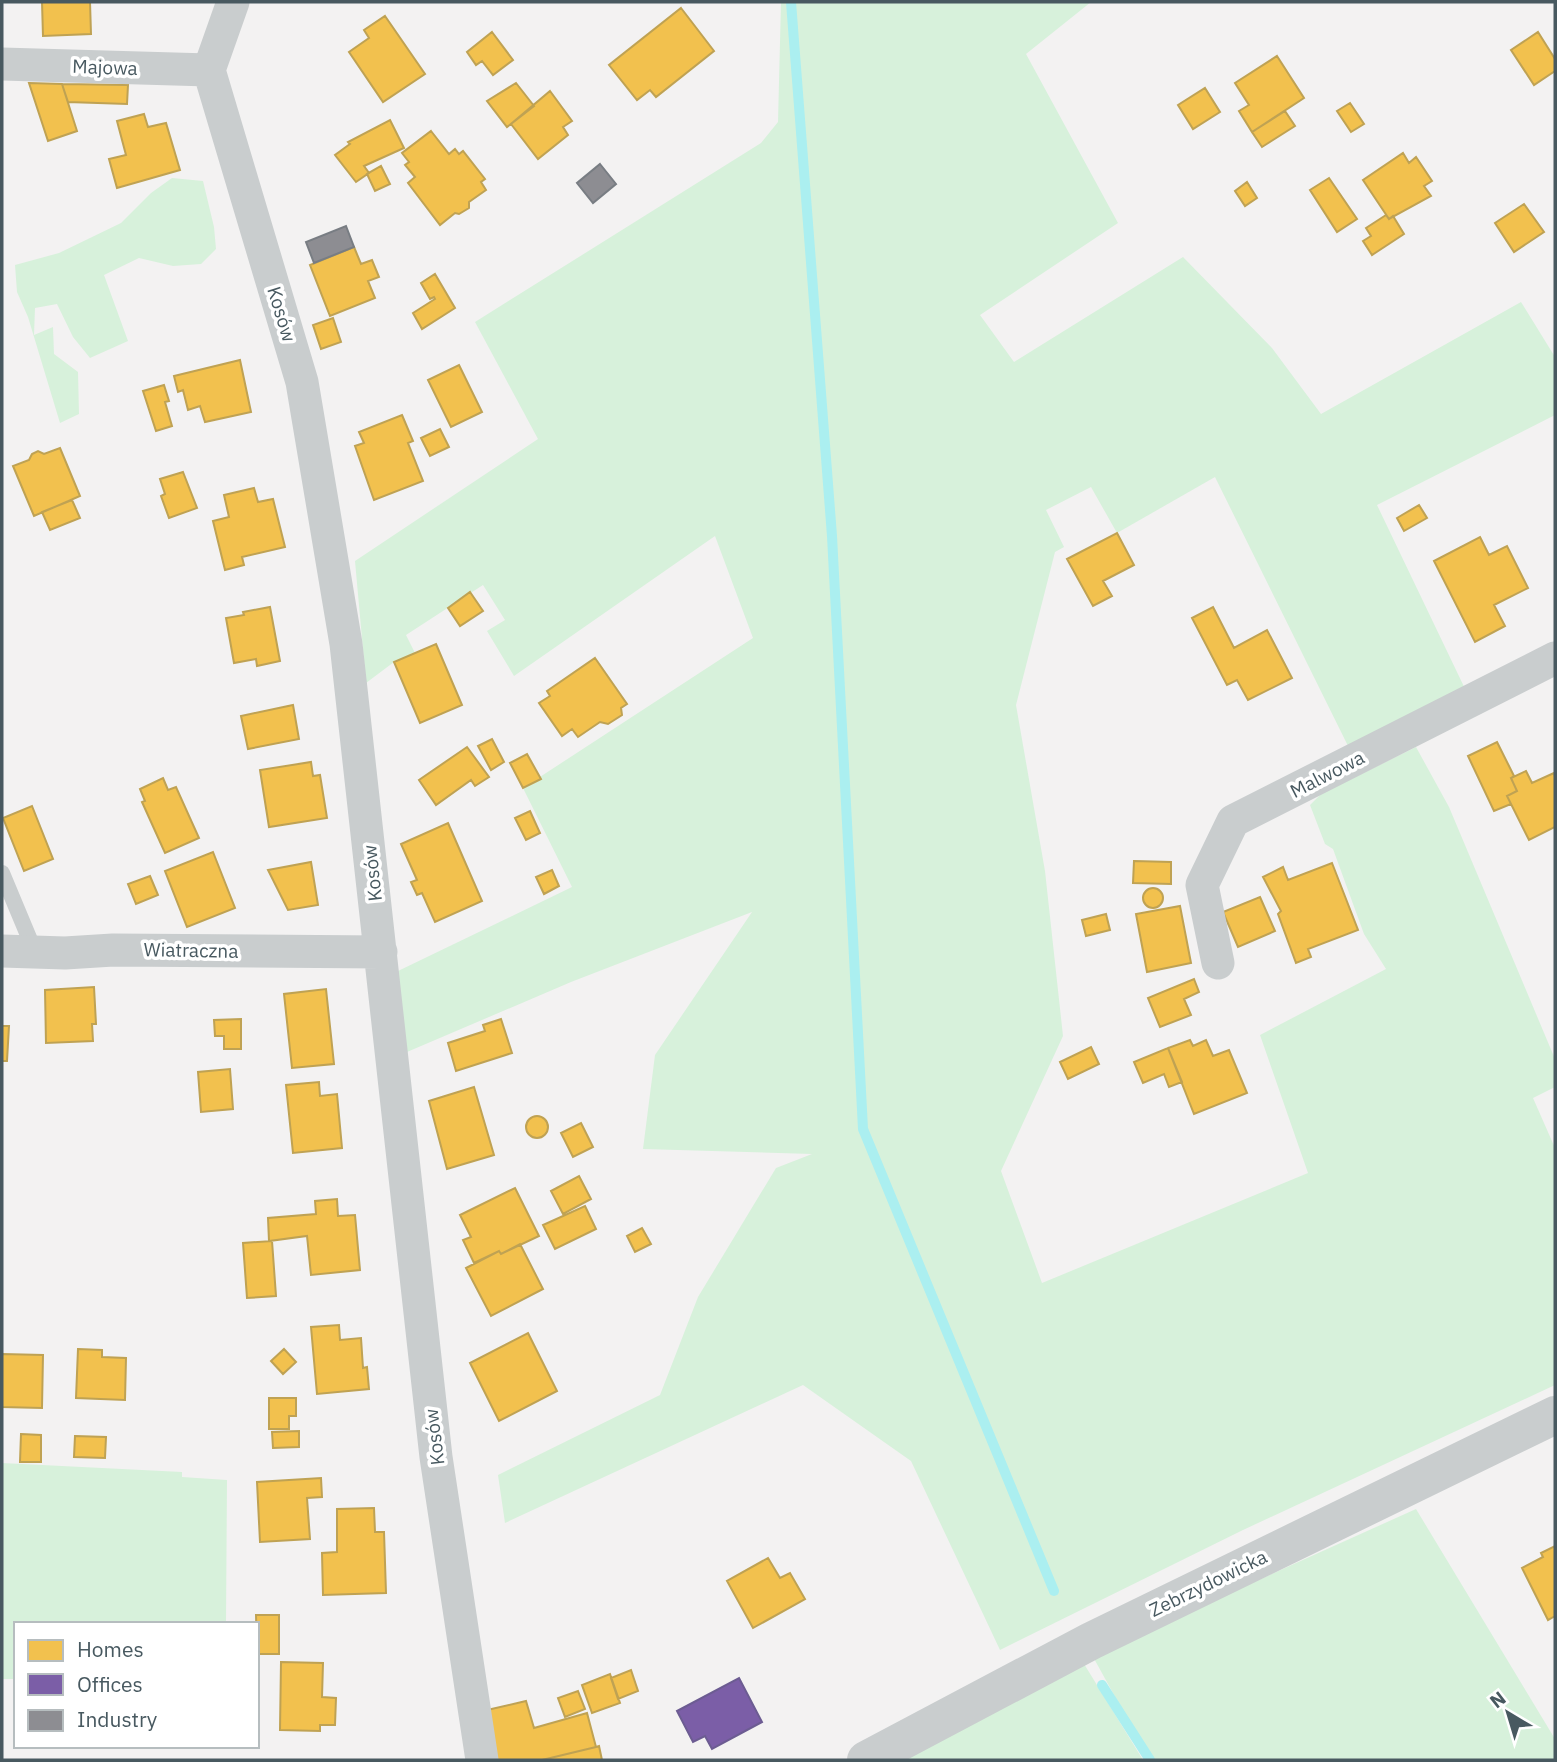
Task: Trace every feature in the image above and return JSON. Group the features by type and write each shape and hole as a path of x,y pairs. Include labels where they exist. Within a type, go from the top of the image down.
{"street":[{"path":"209,70 233,2"},
{"name":"Majowa","path":"2,64 209,70"},
{"name":"Kosów","path":"209,70 302,382 346,644 436,1457 482,1760"},
{"name":"Malwowa","path":"1218,963 1202,885 1233,821 1555,659"},
{"name":"Wiatraczna","path":"2,951 381,952"},
{"name":"Zebrzydowicka","path":"866,1760 1091,1641 1555,1415"}],"lane":[{"path":"2,873 35,952"}],"green space":[{"path":"781,2 1091,2 1026,54 1118,223 980,315 1014,362 1183,257 1272,348 1321,414 1521,302 1555,357 1555,415 1377,505 1468,695 1350,750 1215,477 1117,533 1091,487 1046,510 1064,547 1055,552 1016,705 1045,871 1063,1036 1001,1171 1042,1283 1308,1173 1260,1035 1386,969 1364,934 1333,849 1325,844 1310,805 1321,794 1416,747 1449,807 1555,1059 1555,1087 1533,1098 1555,1148 1555,1385 1243,1530 1000,1650 911,1461 803,1385 505,1523 498,1475 660,1395 698,1297 776,1168 812,1154 643,1149 655,1055 752,912 571,982 407,1052 398,971 572,887 523,788 753,638 715,536 514,676 487,631 505,620 483,585 406,635 415,653 394,662 366,683 355,561 538,439 475,322 761,143 778,122"},
{"path":"172,178 203,181 214,227 216,249 201,264 173,266 139,258 104,275 128,341 90,358 73,337 57,304 35,308 34,335 53,327 54,354 78,372 79,414 60,423 28,317 17,292 15,265 59,253 121,223 151,193"},
{"path":"2,1463 182,1472 182,1477 227,1480 226,1622 14,1622 14,1679 2,1679"},
{"path":"1416,1509 1555,1739 1555,1760 1150,1760 1092,1655"},
{"path":"1081,1659 1143,1760 897,1760"}],"building: Homes":[{"path":"42,2 90,2 91,34 43,36"},
{"path":"681,8 714,51 656,97 650,90 637,100 609,65"},
{"path":"385,16 425,74 383,102 349,52 369,38 364,30"},
{"path":"492,32 513,60 493,75 482,61 476,65 467,52"},
{"path":"1538,32 1555,59 1555,71 1534,85 1511,50"},
{"path":"1277,56 1304,98 1252,132 1239,111 1249,105 1235,83"},
{"path":"29,83 62,84 77,131 48,141"},
{"path":"516,83 534,106 507,127 487,101"},
{"path":"62,84 128,85 127,104 68,102"},
{"path":"1205,88 1220,112 1193,129 1178,105"},
{"path":"550,91 572,121 563,127 568,135 538,159 511,124"},
{"path":"1350,103 1364,124 1351,132 1337,111"},
{"path":"1285,111 1295,126 1262,147 1252,132"},
{"path":"144,114 148,127 166,123 180,170 117,188 109,159 126,155 117,121"},
{"path":"390,120 404,148 364,166 369,173 356,182 335,155 350,144 348,142"},
{"path":"431,131 449,154 455,149 459,154 463,151 485,179 481,182 486,190 469,202 469,208 459,214 455,213 440,225 408,183 415,177 405,165 409,162 402,153"},
{"path":"1403,153 1409,163 1416,157 1432,181 1424,186 1431,196 1389,219 1363,180"},
{"path":"381,166 390,184 375,191 367,174"},
{"path":"1329,178 1357,219 1337,232 1310,190"},
{"path":"1247,182 1257,198 1245,206 1235,191"},
{"path":"1524,204 1544,232 1514,252 1495,223"},
{"path":"1386,215 1389,219 1393,216 1404,234 1372,255 1363,241 1371,236 1366,228"},
{"path":"354,247 361,264 372,260 379,277 368,281 375,298 330,316 310,265"},
{"path":"435,274 455,308 422,329 413,313 435,299 430,299 421,283"},
{"path":"333,318 341,342 321,349 313,325"},
{"path":"240,360 251,412 205,422 200,406 188,410 183,390 178,392 174,376"},
{"path":"459,365 482,412 451,427 428,380"},
{"path":"164,385 169,401 165,402 172,426 156,431 143,391"},
{"path":"402,415 413,441 408,443 423,481 374,500 355,446 364,443 359,432"},
{"path":"440,429 449,447 430,456 421,438"},
{"path":"60,448 80,496 34,516 13,466 29,460 32,454 38,451 44,454"},
{"path":"183,472 197,508 169,518 161,496 165,494 160,479"},
{"path":"254,488 258,502 273,499 285,547 242,557 244,565 225,570 213,521 229,517 224,495"},
{"path":"72,500 80,518 50,530 42,512"},
{"path":"1419,505 1427,518 1404,531 1397,518"},
{"path":"1117,533 1134,565 1103,581 1112,596 1093,606 1067,559"},
{"path":"1480,537 1489,555 1507,546 1528,588 1494,605 1505,626 1475,642 1434,561"},
{"path":"470,592 483,611 460,626 448,608"},
{"path":"270,607 280,661 257,666 256,659 234,663 226,618"},
{"path":"1213,607 1234,648 1267,630 1292,678 1248,700 1237,680 1227,685 1192,618"},
{"path":"436,644 462,705 420,723 394,662"},
{"path":"595,658 627,704 621,708 622,715 608,724 600,722 578,737 572,729 562,736 539,703 550,696 547,691"},
{"path":"293,705 299,739 248,749 241,716"},
{"path":"492,739 504,762 491,770 478,746"},
{"path":"1497,742 1514,776 1511,778 1517,791 1507,796 1511,804 1494,811 1468,756"},
{"path":"467,747 489,777 475,786 471,780 436,805 419,780"},
{"path":"527,754 541,779 523,788 510,763"},
{"path":"311,762 313,776 320,775 327,818 269,827 260,770"},
{"path":"1526,771 1532,783 1554,773 1555,777 1555,827 1529,840 1507,796 1517,791 1511,778"},
{"path":"163,778 168,790 176,787 199,838 165,853 142,802 145,801 140,789"},
{"path":"32,806 53,859 24,871 3,818"},
{"path":"530,811 540,833 526,840 515,818"},
{"path":"448,823 482,901 435,922 422,893 417,895 411,882 417,880 401,844"},
{"path":"213,852 235,908 187,927 165,871"},
{"path":"1134,861 1171,862 1171,884 1133,883"},
{"path":"311,862 318,905 288,910 268,870"},
{"path":"1332,863 1358,930 1308,949 1311,957 1296,963 1278,914 1281,911 1263,877 1283,867 1288,880"},
{"path":"552,870 559,886 544,894 536,877"},
{"path":"150,876 158,895 136,904 128,884"},
{"path":"1153,888 1160,891 1163,898 1160,905 1153,908 1146,905 1143,898 1146,891"},
{"path":"1260,897 1275,931 1238,947 1223,912"},
{"path":"1180,906 1191,963 1147,972 1136,914"},
{"path":"1106,914 1110,930 1086,936 1082,920"},
{"path":"1194,979 1199,992 1184,999 1191,1015 1160,1027 1148,998"},
{"path":"94,987 96,1024 92,1024 93,1041 46,1043 45,990"},
{"path":"326,989 334,1064 292,1068 284,994"},
{"path":"241,1019 241,1049 224,1049 224,1036 215,1036 214,1020"},
{"path":"501,1019 512,1053 456,1071 448,1043 485,1031 483,1025"},
{"path":"2,1026 9,1026 7,1061 2,1061"},
{"path":"1190,1040 1193,1046 1206,1040 1213,1056 1229,1050 1247,1093 1194,1114 1168,1048"},
{"path":"1091,1047 1099,1064 1068,1079 1060,1062"},
{"path":"1168,1048 1182,1082 1169,1087 1164,1074 1143,1083 1134,1062"},
{"path":"230,1069 233,1109 201,1112 198,1072"},
{"path":"319,1082 320,1096 337,1094 342,1148 293,1153 286,1085"},
{"path":"474,1087 494,1155 447,1169 429,1101"},
{"path":"537,1116 545,1119 548,1127 545,1135 537,1138 529,1135 526,1127 529,1119"},
{"path":"581,1123 593,1147 573,1157 561,1133"},
{"path":"579,1176 591,1199 563,1214 551,1191"},
{"path":"515,1188 539,1236 474,1263 463,1240 471,1237 460,1215"},
{"path":"337,1199 338,1216 355,1215 360,1270 311,1275 307,1236 269,1241 268,1218 316,1214 315,1201"},
{"path":"585,1206 596,1229 555,1249 543,1225"},
{"path":"642,1228 651,1244 635,1252 627,1236"},
{"path":"272,1241 276,1296 247,1298 243,1243"},
{"path":"520,1244 543,1289 491,1316 466,1268 499,1251 501,1254"},
{"path":"339,1325 340,1340 361,1338 363,1368 367,1367 369,1389 317,1394 311,1327"},
{"path":"528,1333 557,1391 499,1421 470,1363"},
{"path":"78,1349 102,1350 102,1357 126,1358 125,1400 76,1398"},
{"path":"284,1349 296,1362 283,1374 271,1361"},
{"path":"2,1354 43,1355 42,1408 2,1407"},
{"path":"269,1398 296,1398 296,1416 289,1416 289,1429 269,1429"},
{"path":"299,1431 299,1447 273,1448 272,1432"},
{"path":"21,1434 41,1435 41,1462 20,1462"},
{"path":"75,1436 106,1437 105,1458 74,1457"},
{"path":"321,1478 322,1497 307,1498 310,1539 260,1542 257,1482"},
{"path":"374,1508 375,1532 384,1532 386,1593 323,1595 322,1553 337,1552 337,1509"},
{"path":"1555,1546 1555,1616 1548,1620 1522,1568 1543,1557 1541,1553"},
{"path":"768,1558 780,1578 790,1573 805,1599 753,1628 727,1581"},
{"path":"256,1615 279,1615 279,1654 259,1654 259,1622 256,1622"},
{"path":"281,1662 323,1663 322,1697 336,1698 335,1725 320,1725 320,1731 280,1730"},
{"path":"631,1670 638,1691 618,1699 611,1678"},
{"path":"610,1674 620,1703 592,1713 582,1685"},
{"path":"578,1691 585,1709 565,1717 558,1698"},
{"path":"526,1701 534,1728 587,1713 596,1747 542,1760 497,1760 487,1710"},
{"path":"599,1746 602,1760 542,1760 596,1747"}],"building: Offices":[{"path":"739,1678 762,1722 712,1749 705,1736 693,1742 677,1711"}],"building: Industry":[{"path":"600,164 616,184 593,203 577,183"},
{"path":"346,226 354,247 314,263 306,242"}],"waterway":[{"path":"791,2 832,536 863,1129 1054,1591"},
{"path":"1102,1685 1150,1760"}]}
